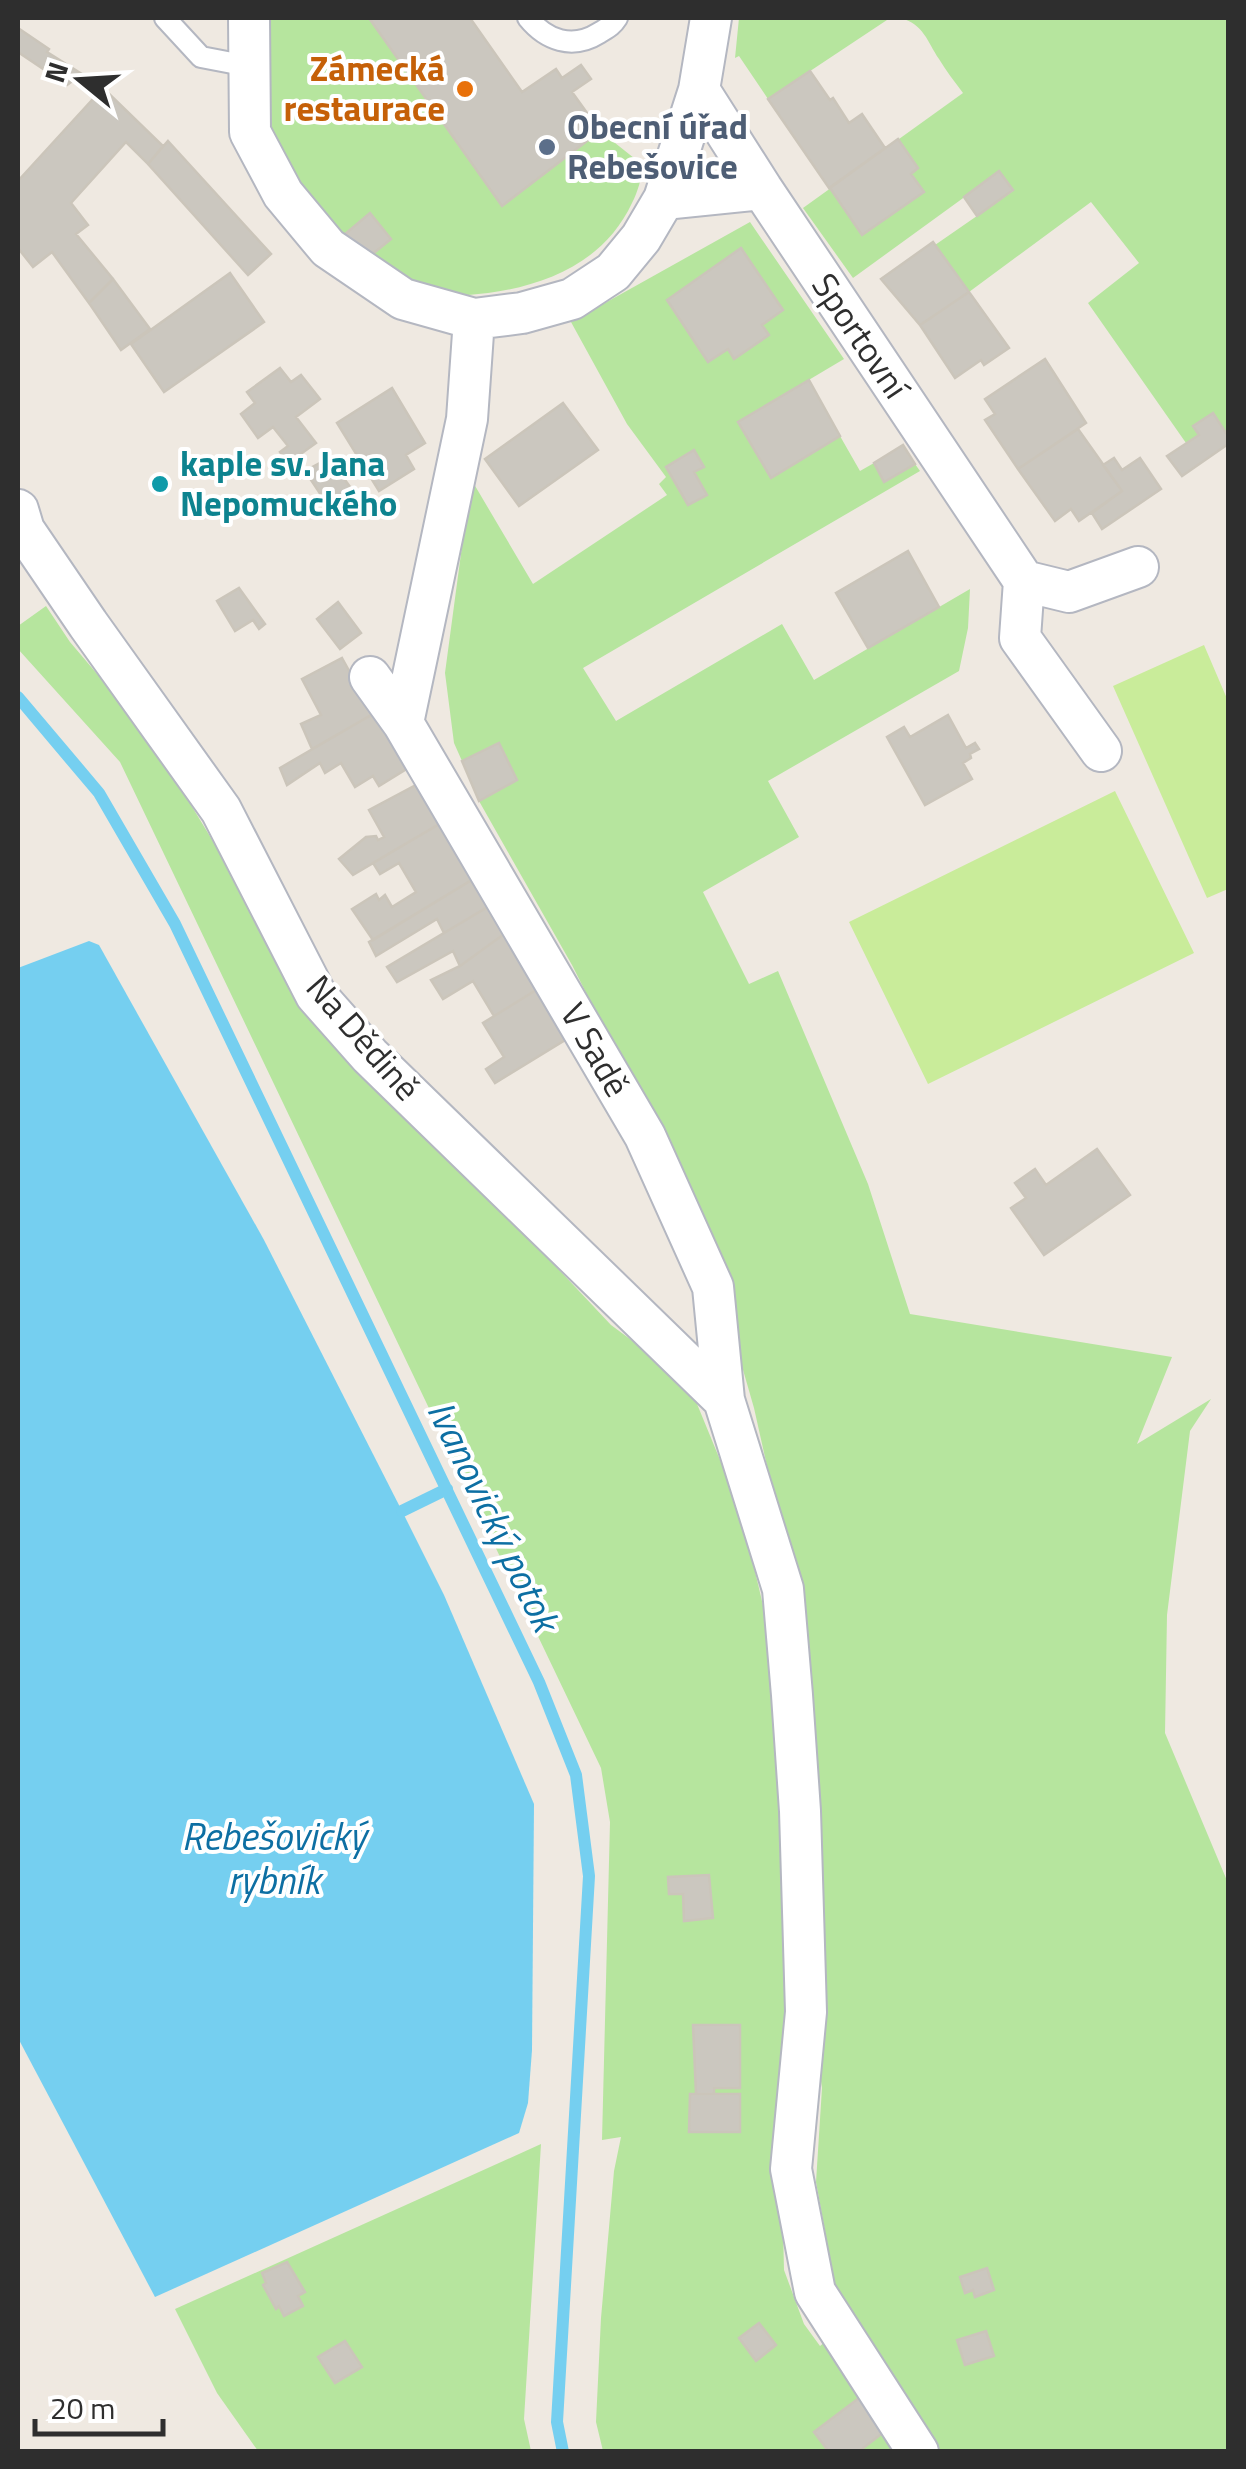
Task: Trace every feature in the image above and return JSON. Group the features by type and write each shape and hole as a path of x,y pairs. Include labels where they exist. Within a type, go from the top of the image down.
{"street":[{"path":"248,18 250,132 283,194 328,248 403,299 474,319 522,313 572,298 613,272 641,238 664,199 699,90 710,18"},
{"name":"Sportovní","path":"699,90 1024,581"},
{"path":"664,199 762,189"},
{"path":"404,723 467,419 474,319"},
{"name":"Na Dědině","path":"18,510 24,530 221,810 316,995 370,1056 724,1400"},
{"path":"1101,751 1020,638 1024,581 1069,592 1138,567"},
{"name":"V Sadě","path":"370,677 404,723 645,1136 713,1288 724,1400 782,1589 792,1694 806,2012 791,2169 815,2292 918,2452"}],"lane":[{"path":"164,18 200,56 248,66"},
{"path":"528,18 540,33 561,41 588,40 617,18"}],"green space":[{"path":"271,18 369,18 502,206 600,131 644,166 632,203 607,240 572,267 553,276 510,289 465,295 426,294 412,288 364,261 391,239 371,214 344,235 305,191 284,159 268,103"},
{"path":"739,18 890,18 768,99 739,56 735,58"},
{"path":"901,18 1228,18 1228,436 1212,413 1193,426 1199,435 1186,443 1088,303 1139,263 1091,202 969,292 935,245 1013,191 999,172 853,278 803,208 963,93 920,29"},
{"path":"750,222 844,359 738,422 770,477 840,436 860,471 874,463 884,481 915,464 920,471 583,668 616,721 782,624 814,680 970,589 968,628 959,671 768,781 799,837 703,892 749,984 778,971 868,1184 910,1314 1172,1357 1137,1444 1211,1399 1190,1431 1167,1615 1165,1733 1228,1883 1228,2451 941,2451 838,2302 816,2182 822,2088 813,2027 799,1609 754,1408 699,1217 572,965 479,801 517,779 499,744 462,761 454,743 445,673 471,479 533,584 667,495 659,484 666,477 627,424 571,322"},
{"path":"46,606 70,642 148,734 317,1013 611,1325 688,1382 741,1511 765,1614 793,1832 781,2144 784,2270 804,2324 820,2346 830,2338 901,2445 893,2451 603,2451 596,2422 601,2318 614,2171 621,2137 602,2140 610,1822 601,1768 120,762 18,649 18,626"},
{"path":"1204,645 1228,701 1228,889 1207,898 1113,686"},
{"path":"1115,791 1194,953 928,1084 849,922"},
{"path":"541,2144 524,2419 531,2451 258,2451 217,2393 175,2309"}],"water":[{"name":"Rebešovický rybník","path":"89,941 99,945 264,1240 444,1595 534,1804 532,2050 528,2103 519,2133 155,2297 18,2038 18,968"}],"building":[{"path":"369,18 470,18 522,92 556,69 562,78 581,65 591,79 572,92 600,131 502,206"},
{"path":"18,28 82,74 67,85 18,52"},
{"path":"810,71 849,123 862,114 885,148 829,188 768,99"},
{"path":"103,88 163,146 148,164 126,142 71,203 88,225 76,234 113,279 89,303 52,252 33,267 18,248 18,181"},
{"path":"898,139 918,168 911,174 924,192 862,235 830,188"},
{"path":"168,141 271,254 248,275 148,164"},
{"path":"999,171 1013,190 977,216 964,197"},
{"path":"370,213 391,239 364,261 344,235"},
{"path":"933,242 969,292 920,325 881,279"},
{"path":"741,248 783,310 762,325 769,335 734,359 728,349 708,362 667,300"},
{"path":"230,273 264,322 164,392 131,344"},
{"path":"113,279 150,329 121,350 89,303"},
{"path":"969,292 1009,348 984,365 981,360 955,378 920,325"},
{"path":"1045,359 1086,423 1018,469 985,420 995,414 985,399"},
{"path":"280,368 291,382 301,375 320,399 296,417 316,443 288,463 280,452 288,446 273,427 258,438 241,414 255,403 247,392"},
{"path":"809,380 840,436 771,478 738,422"},
{"path":"392,388 425,443 406,455 414,469 379,491 337,423"},
{"path":"563,403 598,450 519,506 485,459"},
{"path":"1213,413 1228,436 1228,444 1182,476 1167,456 1199,435 1193,426"},
{"path":"1078,429 1122,491 1079,521 1071,509 1055,521 1018,469"},
{"path":"903,445 915,464 884,482 874,463"},
{"path":"694,450 704,467 694,472 707,495 688,505 666,467"},
{"path":"329,458 353,491 325,501 305,471"},
{"path":"1114,458 1122,470 1140,458 1161,489 1102,529 1092,513 1122,491 1103,465"},
{"path":"908,551 939,607 868,648 836,593"},
{"path":"239,588 265,624 259,629 253,620 235,631 217,601"},
{"path":"338,602 361,633 340,649 317,619"},
{"path":"342,658 373,714 312,749 301,724 321,715 302,679"},
{"path":"373,714 408,768 379,786 373,776 355,787 341,763 325,773 320,763 287,785 280,768"},
{"path":"948,715 966,748 975,743 979,749 963,763 972,779 925,805 887,737 904,727 910,737"},
{"path":"499,743 517,780 479,801 462,761"},
{"path":"418,784 441,823 353,875 339,859 366,837 384,837 369,810"},
{"path":"441,823 475,878 373,940 352,909 376,894 379,900 385,895 392,907 416,892 399,863 380,874 373,863"},
{"path":"475,878 491,905 444,933 437,919 376,956 369,942"},
{"path":"491,905 507,932 460,966 453,951 397,982 387,967"},
{"path":"507,932 541,987 494,1016 473,981 443,999 431,980 460,966"},
{"path":"541,987 570,1037 495,1083 486,1069 504,1057 483,1023"},
{"path":"1097,1149 1130,1195 1044,1255 1011,1208 1026,1198 1015,1183 1035,1169 1046,1185"},
{"path":"709,1875 713,1918 684,1921 683,1894 669,1894 668,1877"},
{"path":"693,2025 740,2025 740,2088 714,2088 714,2094 696,2094"},
{"path":"690,2094 740,2094 740,2132 689,2132"},
{"path":"287,2262 305,2292 298,2296 303,2306 284,2316 263,2285 266,2283 262,2273"},
{"path":"987,2268 994,2290 975,2297 973,2290 965,2293 960,2277"},
{"path":"759,2323 776,2345 756,2361 739,2338"},
{"path":"986,2331 994,2356 965,2365 957,2340"},
{"path":"345,2341 362,2367 335,2383 318,2357"},
{"path":"859,2398 884,2432 858,2452 829,2452 814,2432"}],"waterway":[{"name":"Ivanovický potok","path":"18,697 99,793 175,924 539,1682 576,1775 589,1876 557,2422 563,2452"},
{"path":"402,1511 447,1489"}],"place":[{"name":"Zámecká restaurace","path":"465,89"},
{"name":"Obecní úřad Rebešovice","path":"547,147"},
{"name":"kaple sv. Jana Nepomuckého","path":"160,484"}]}
